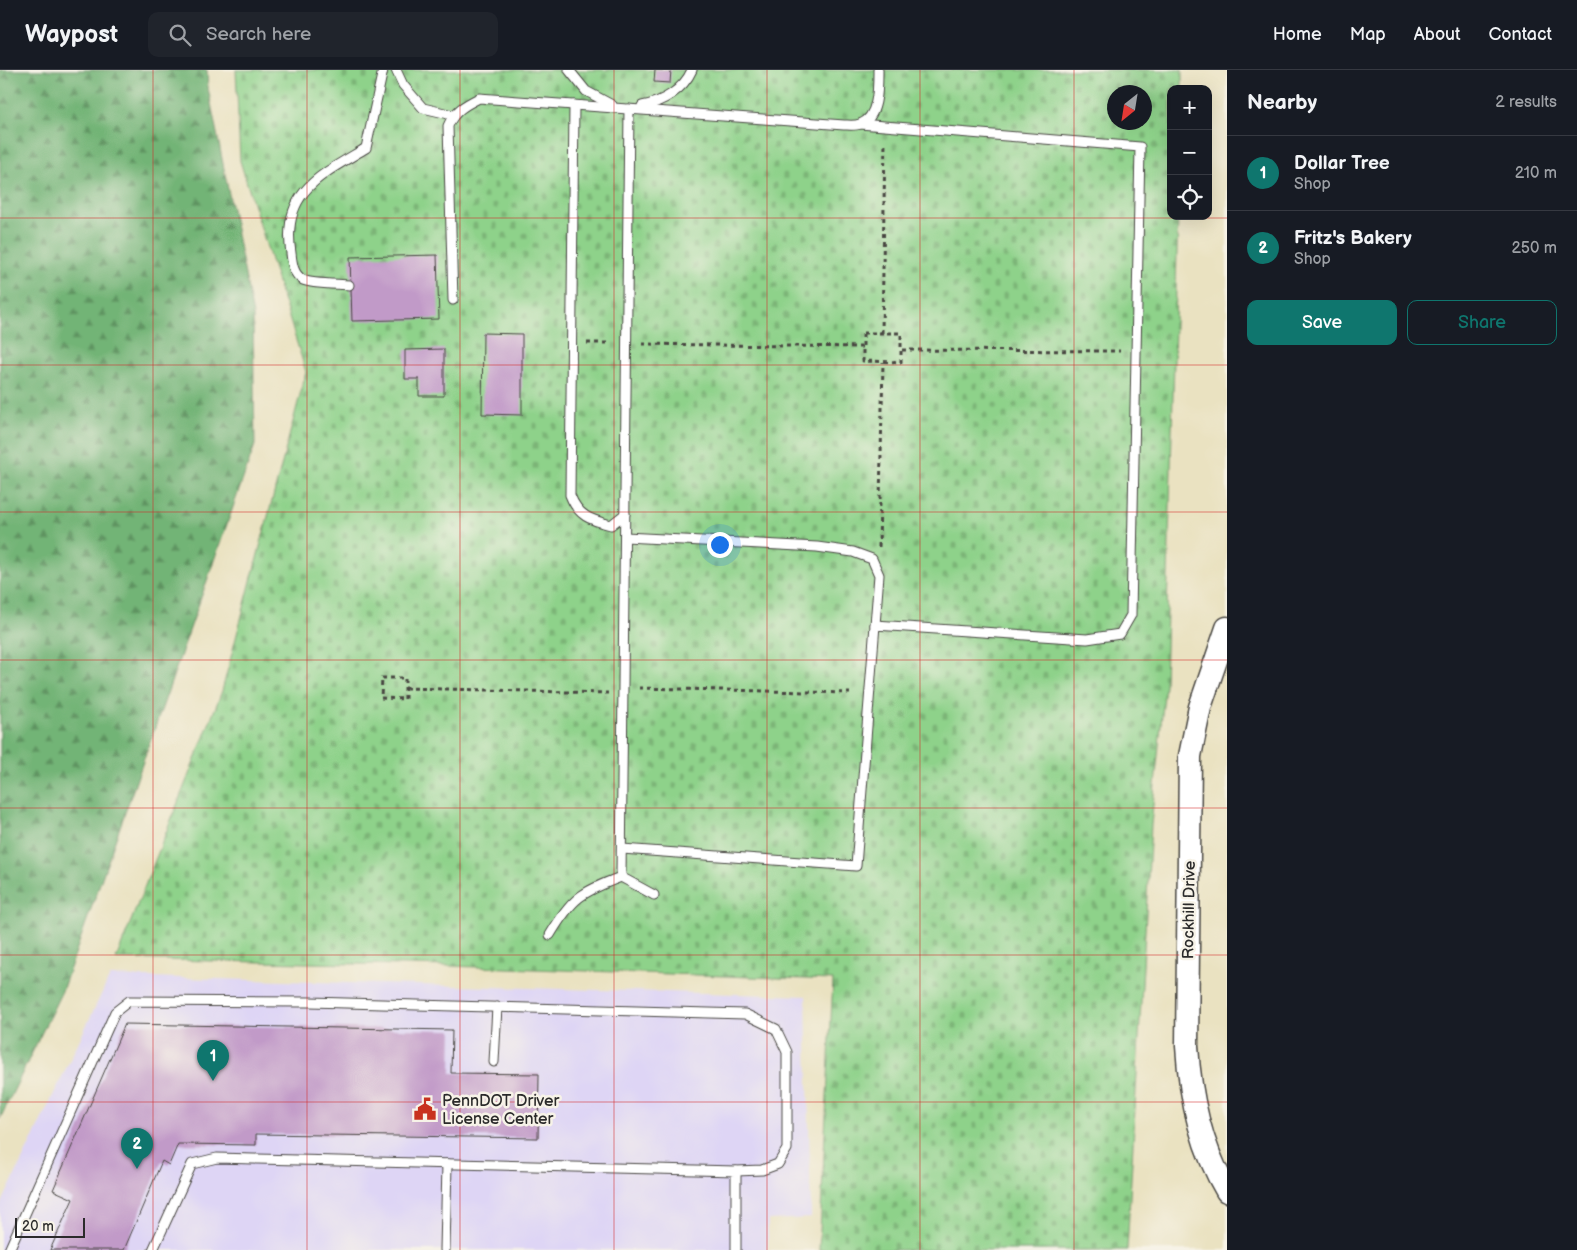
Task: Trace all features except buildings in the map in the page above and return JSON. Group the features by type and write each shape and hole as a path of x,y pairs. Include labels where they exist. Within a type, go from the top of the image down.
{"street":[{"name":"Rockhill Drive","path":"1227,628 1200,707 1190,756 1187,1046 1189,1081 1196,1116 1208,1152 1227,1191"}],"lane":[{"path":"349,286 304,280 293,270 288,238 293,206 319,176 366,148 383,70"},
{"path":"396,70 403,85 423,108 453,115"},
{"path":"569,70 586,91 606,103 629,109 653,104 674,94 692,70"},
{"path":"860,124 867,120 874,108 878,70"},
{"path":"453,300 448,126 453,115 479,98 844,125 860,124 1140,147 1131,615 1120,634 1086,639 874,625"},
{"path":"574,104 570,496 576,510 594,521 611,524 625,514"},
{"path":"621,877 629,109"},
{"path":"622,849 856,866 879,575 872,560 853,552 817,547 625,537"},
{"path":"550,935 573,900 599,885 621,877 654,895"},
{"path":"9,1250 115,1012 129,1001 310,1002 745,1014 776,1029 787,1052 787,1149 778,1164 762,1170 736,1171 217,1158 192,1164 153,1250"},
{"path":"494,1062 497,1007"},
{"path":"445,1250 447,1164"},
{"path":"736,1171 736,1250"}],"path":[{"path":"882,333 885,126"},
{"path":"863,333 902,333 901,362 863,361 863,347 863,333"},
{"path":"572,343 863,347"},
{"path":"902,350 1136,352"},
{"path":"879,575 883,362"},
{"path":"382,678 405,678 405,688 404,699 381,698 382,678"},
{"path":"405,688 850,693"}],"shaded area":[{"path":"110,976 806,996 811,1218 768,1220 768,1250 0,1250 0,1207"}],"green space":[{"path":"0,70 207,70 208,88 253,315 255,445 62,991 0,1119"},
{"path":"236,70 1182,70 1182,85 1167,85 1167,220 1178,220 1165,685 1151,825 1127,1250 819,1250 833,980 450,966 116,959 222,691 306,372 240,161"}],"place":[{"name":"Dollar Tree","path":"213,1081"},
{"name":"PennDOT Driver License Center","path":"425,1109"},
{"name":"Fritz's Bakery","path":"137,1169"}]}
